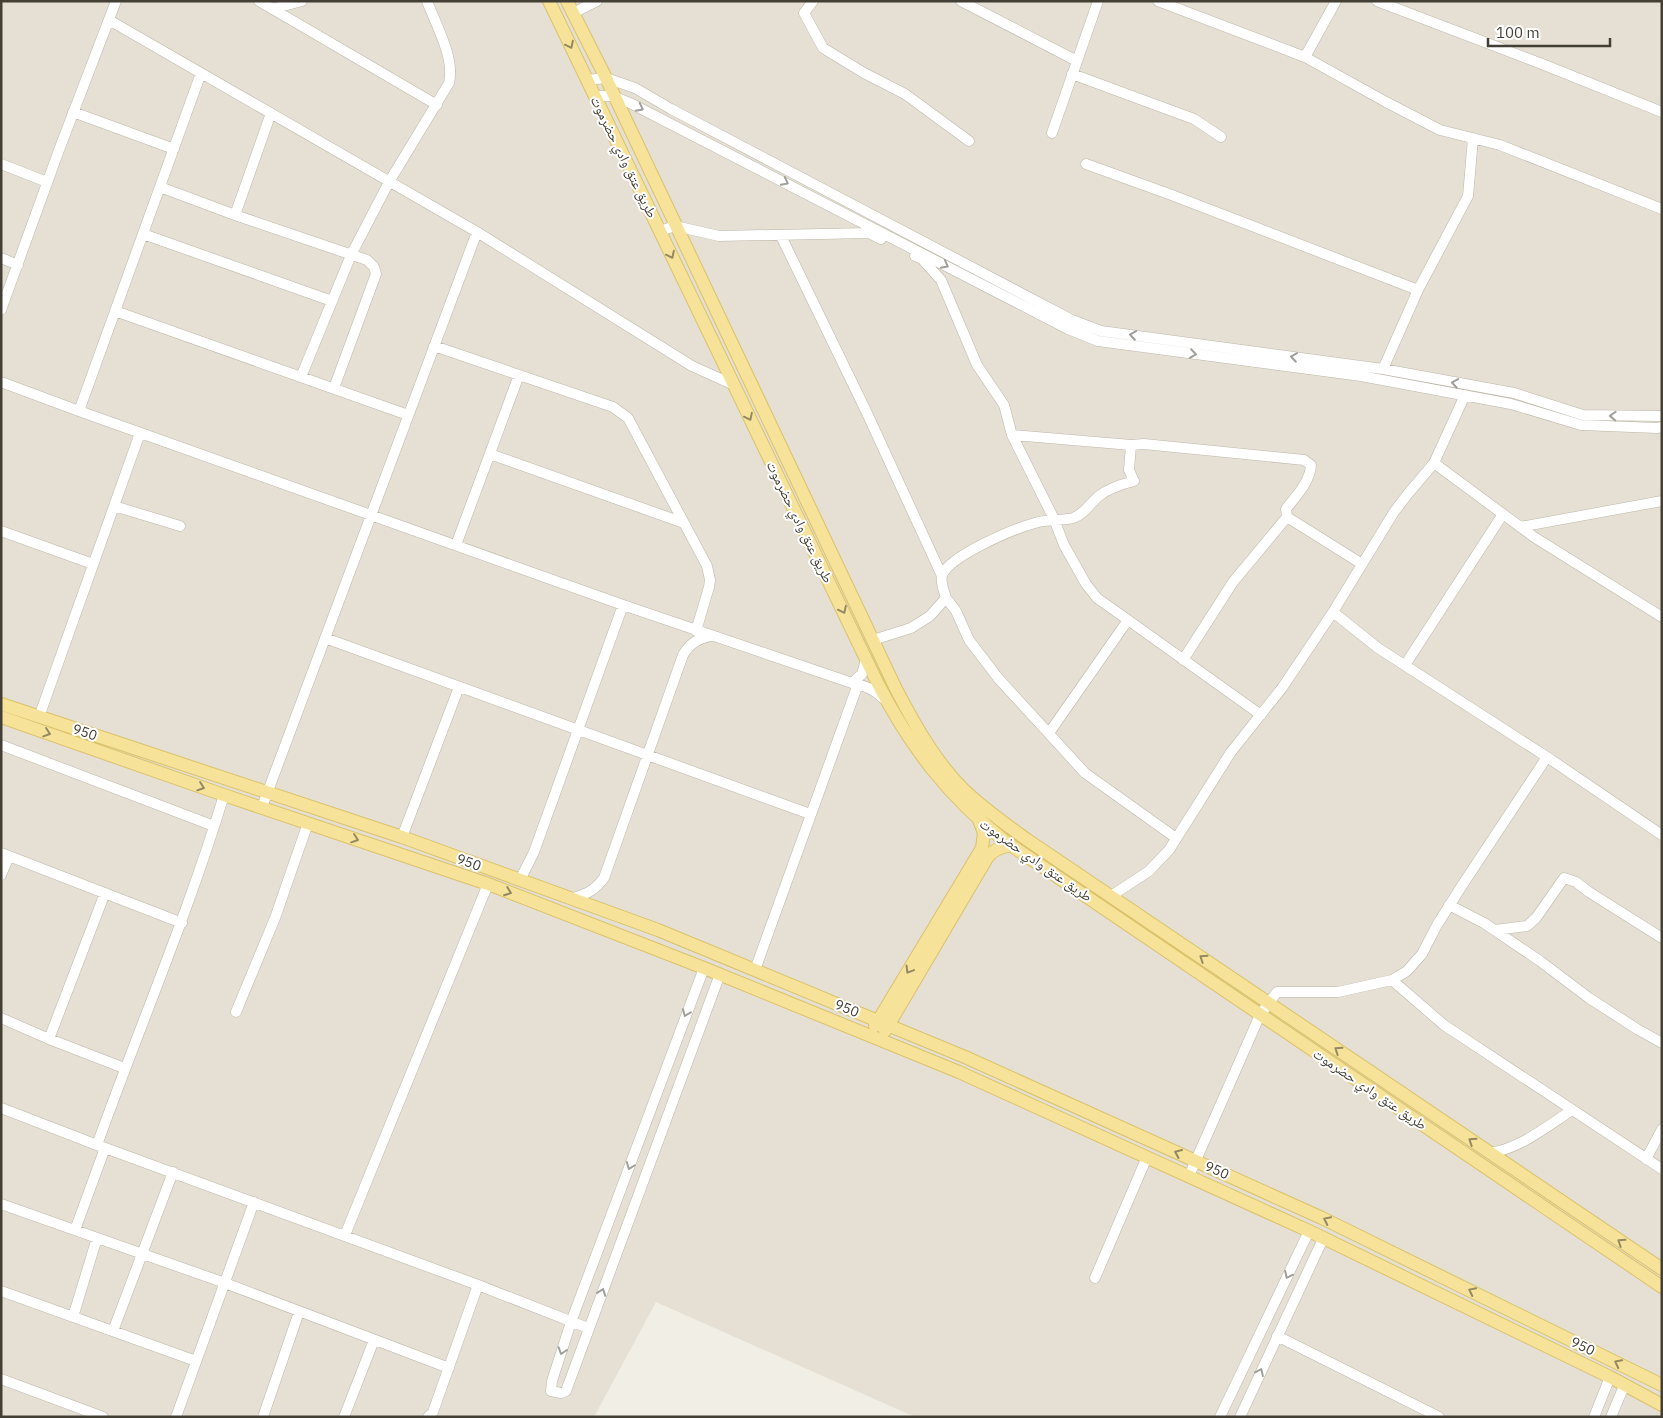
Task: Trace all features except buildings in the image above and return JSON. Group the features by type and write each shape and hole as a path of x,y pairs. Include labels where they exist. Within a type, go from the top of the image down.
{"main road":[{"name":"طريق عتق وادي حضرموت","path":"549,1 866,660 887,701 929,757 949,790 979,820 1011,845 1662,1287"},
{"name":"طريق عتق وادي حضرموت","path":"567,1 606,78 929,757 962,788 1026,839 1662,1269"},
{"name":"950","path":"1,704 402,837 658,930 965,1057 1322,1218 1662,1385"},
{"name":"950","path":"1,717 488,884 720,974 959,1072 1309,1231 1610,1377 1662,1405"},
{"path":"884,1023 982,848 984,833 979,820"},
{"path":"875,1038 986,858 998,848 1011,845"}],"street":[{"path":"1,310 73,112 116,1"},
{"path":"259,1 437,105"},
{"path":"272,9 302,1"},
{"path":"301,377 351,255 389,182 450,83 451,66 427,1"},
{"path":"573,13 598,1"},
{"path":"813,1 804,12 823,48 864,74 905,94 969,141"},
{"path":"961,1 1077,61"},
{"path":"1052,133 1098,1"},
{"path":"1158,1 1305,57 1440,130 1500,145 1662,209"},
{"path":"1305,57 1336,1"},
{"path":"1377,1 1662,112"},
{"path":"109,20 477,232 692,366 734,385"},
{"path":"79,411 201,73"},
{"path":"1072,74 1194,119 1221,137"},
{"path":"587,80 606,78 635,88 671,109 1072,320 1101,331 1383,369 1514,393 1583,415 1662,416"},
{"path":"594,96 613,96 630,102 1068,330 1098,341 1361,376 1511,404 1581,425 1657,428 1662,426"},
{"path":"73,112 174,149"},
{"path":"235,215 271,113"},
{"path":"1383,369 1418,290 1468,196 1473,138"},
{"path":"1,164 48,182"},
{"path":"1086,164 1178,197 1418,290"},
{"path":"160,187 370,262 376,274 334,388"},
{"path":"660,231 675,226 719,236 869,233 922,260 940,280 977,365 1004,406 1012,435 1054,519 1064,545 1086,584 1097,598 1261,715"},
{"path":"262,807 477,232"},
{"path":"143,234 332,301"},
{"path":"781,236 866,411 942,576 946,598 956,611 969,640 992,670 1085,773 1176,838"},
{"path":"1,258 18,265"},
{"path":"115,311 408,415"},
{"path":"434,346 613,407 623,413 632,423 707,566 710,580 708,594 696,631"},
{"path":"456,545 519,375"},
{"path":"1,382 710,636 876,691 887,701"},
{"path":"1111,896 1149,871 1169,850 1232,752 1282,688 1333,612 1398,506 1434,463 1465,395"},
{"path":"39,717 140,433"},
{"path":"1012,435 1131,445 1144,444 1304,460 1311,465 1311,472 1304,486 1286,509 1287,517 1233,582 1183,660"},
{"path":"942,576 950,564 982,544 1034,523 1072,518 1079,515 1098,496 1122,484 1134,481 1129,470 1131,445"},
{"path":"490,454 684,523"},
{"path":"1434,463 1534,537 1662,617"},
{"path":"1520,527 1662,501"},
{"path":"114,506 180,526"},
{"path":"1405,665 1503,514"},
{"path":"1287,517 1362,564"},
{"path":"1,531 93,564"},
{"path":"873,640 911,628 930,616 946,598"},
{"path":"520,880 534,852 623,605"},
{"path":"1333,612 1378,648 1547,757 1662,835"},
{"path":"1049,734 1128,620"},
{"path":"572,898 588,894 604,878 683,655 695,641 710,636"},
{"path":"324,638 810,814"},
{"path":"755,970 855,684 862,674 866,660"},
{"path":"402,837 460,687"},
{"path":"1,744 214,826"},
{"path":"1189,1176 1260,1015 1277,992 1338,992 1392,980 1406,971 1422,954 1449,905 1547,757"},
{"path":"75,1230 124,1068 182,923 224,795"},
{"path":"236,1012 275,918 308,823"},
{"path":"1,875 5,854 182,923"},
{"path":"1495,930 1527,926 1536,918 1564,878 1576,882 1662,938"},
{"path":"345,1235 488,884"},
{"path":"49,1039 105,893"},
{"path":"1449,905 1495,930 1589,998 1662,1043"},
{"path":"704,968 571,1322 552,1380 551,1391 561,1393 566,1391 720,974"},
{"path":"1392,980 1444,1024 1662,1169"},
{"path":"1,1018 124,1068"},
{"path":"1,1108 345,1235 588,1328"},
{"path":"1490,1153 1522,1143 1572,1110"},
{"path":"1646,1159 1662,1129"},
{"path":"1095,1278 1147,1157"},
{"path":"113,1331 173,1172"},
{"path":"176,1417 254,1202"},
{"path":"1,1204 225,1283 450,1368"},
{"path":"1220,1417 1309,1231"},
{"path":"73,1317 97,1238"},
{"path":"1240,1417 1323,1239"},
{"path":"428,1417 434,1412 478,1285"},
{"path":"1,1291 196,1361"},
{"path":"263,1417 299,1312"},
{"path":"1277,1336 1439,1417"},
{"path":"344,1417 374,1340"},
{"path":"1594,1417 1610,1377"},
{"path":"1,1379 89,1414 103,1417"},
{"path":"1612,1417 1624,1386"}],"shaded area":[{"path":"1,1 1662,1 1662,1417 915,1417 656,1302 594,1417 1,1417"}]}
